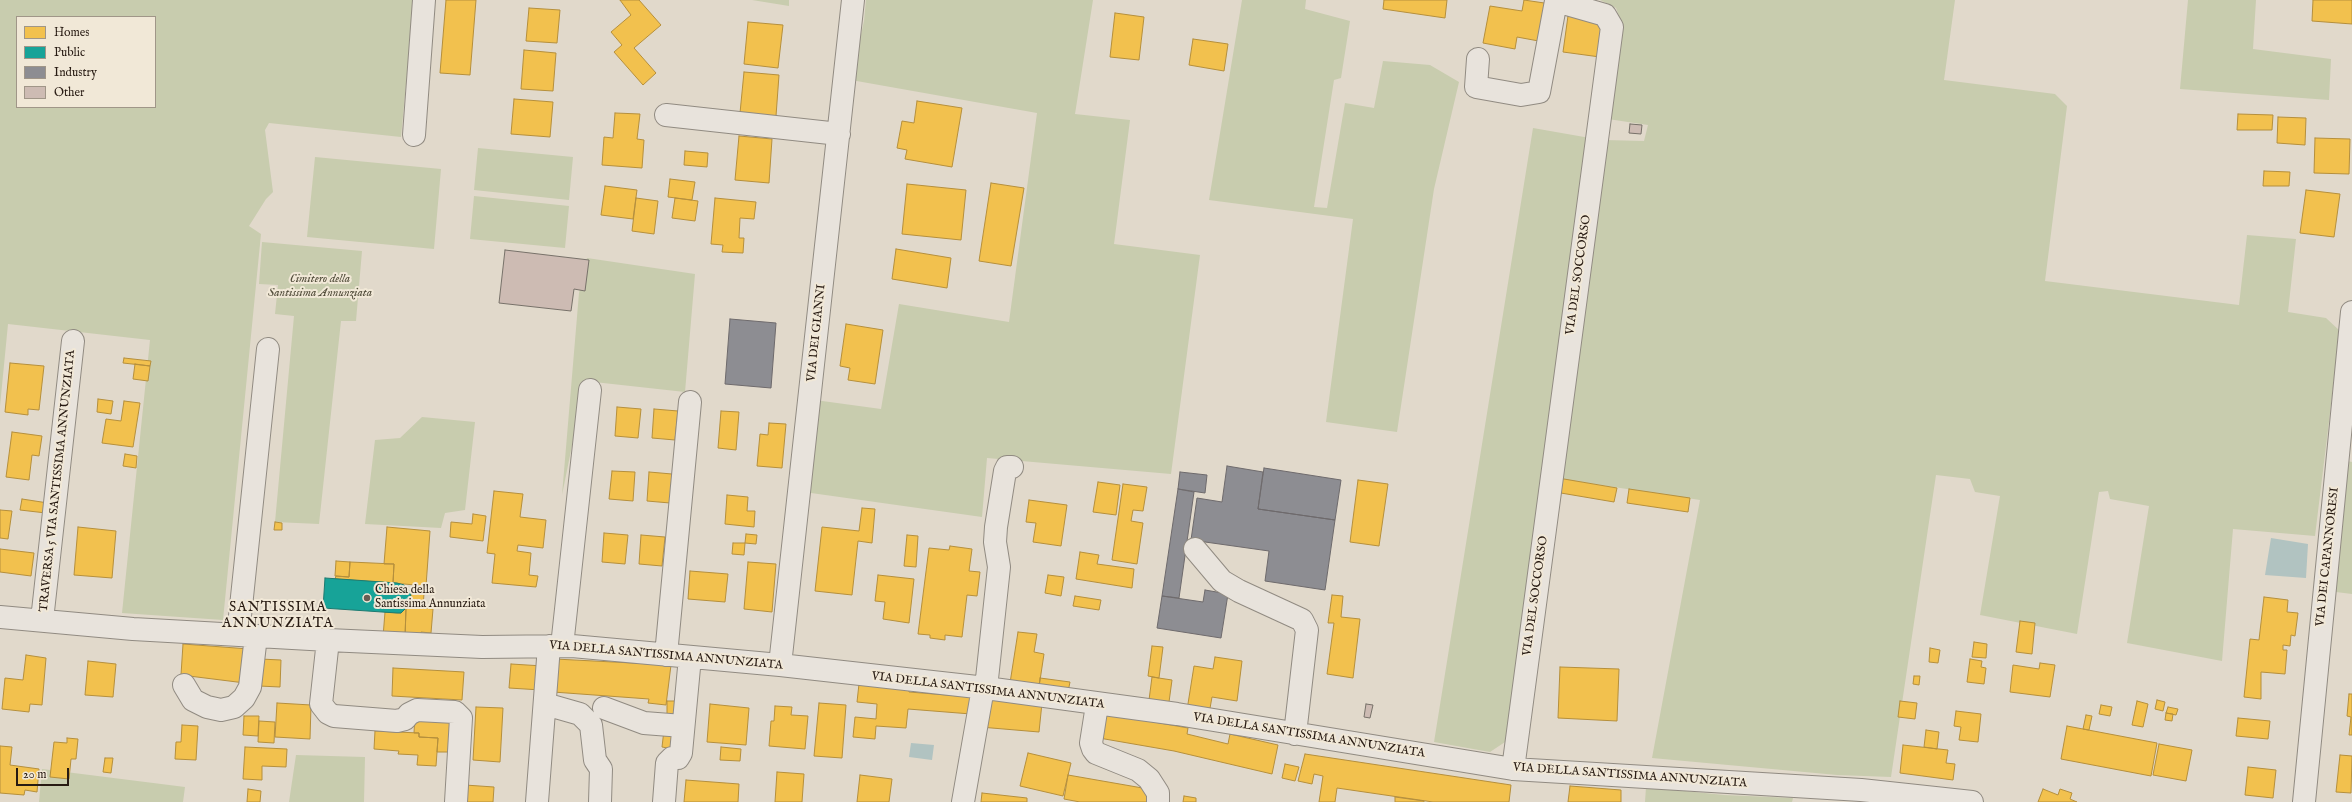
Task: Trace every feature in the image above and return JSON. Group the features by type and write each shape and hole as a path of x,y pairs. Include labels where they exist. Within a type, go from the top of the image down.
{"street":[{"path":"414,135 424,0"},
{"name":"VIA DEI GIANNI","path":"780,665 853,0"},
{"name":"VIA DEL SOCCORSO","path":"1478,59 1476,87 1521,95 1539,92 1556,2 1605,16 1612,27 1513,769"},
{"path":"666,115 839,134"},
{"name":"VIA DEI CAPANNORESI","path":"2304,802 2352,312"},
{"name":"TRAVERSA 5 VIA SANTISSIMA ANNUNZIATA","path":"42,620 74,341"},
{"path":"184,685 193,700 207,707 221,710 234,706 244,698 250,687 247,635 268,349"},
{"path":"537,802 545,704 555,646 590,390"},
{"path":"666,655 690,402"},
{"path":"963,802 984,688 999,567 995,542 1004,471 1007,467 1012,467"},
{"path":"1195,549 1222,581 1239,591 1302,620 1307,630 1295,734"},
{"name":"VIA DELLA SANTISSIMA ANNUNZIATA","path":"0,617 328,640 482,647 555,646 780,665 984,688 1097,705 1176,714 1513,769 1841,788 1972,802"},
{"path":"328,640 322,704 328,713 334,716 397,721 405,719 409,714 417,710 455,712 461,718 456,802"},
{"path":"664,802 667,763 672,758 678,758 681,754 690,657"},
{"path":"545,704 580,714 591,725 595,760 601,769 600,802"},
{"path":"1097,705 1091,743 1093,749 1096,753 1138,770 1149,779 1158,793 1158,802"},
{"path":"604,708 644,723 683,726"}],"green space":[{"path":"0,0 414,0 401,137 269,123 265,130 273,192 266,199 249,226 261,234 223,620 122,613 150,340 8,324 0,406"},
{"path":"752,0 789,0 789,6"},
{"path":"866,0 1093,0 1075,114 1130,120 1114,244 1200,255 1171,474 987,458 982,517 804,492 815,400 881,409 899,304 1009,322 1037,113 851,80 864,21"},
{"path":"1242,0 1306,0 1305,9 1350,21 1341,78 1334,80 1314,207 1327,208 1345,103 1374,108 1383,61 1430,65 1459,82 1434,189 1397,432 1326,422 1353,219 1209,200"},
{"path":"1600,0 1955,0 1944,80 2055,94 2067,106 2045,281 2239,305 2247,235 2296,239 2288,312 2326,318 2340,331 2315,536 2233,529 2222,661 2127,643 2149,506 2110,499 2108,491 2099,492 2077,634 1980,615 2000,496 1975,492 1970,479 1936,475 1891,777 1837,775 1652,758 1700,500 1554,478 1604,140 1644,141 1648,125 1608,119 1621,22 1616,8"},
{"path":"2188,0 2256,0 2253,49 2331,59 2329,100 2180,89"},
{"path":"1533,128 1590,138 1545,477 1505,742 1490,752 1434,742"},
{"path":"478,148 573,157 569,200 474,190"},
{"path":"315,157 441,169 434,249 307,237"},
{"path":"474,196 569,206 565,248 470,239"},
{"name":"Cimitero della Santissima Annunziata","path":"262,242 362,251 356,321 341,321 319,524 275,522 294,316 275,314 278,285 259,284"},
{"path":"587,258 695,274 685,392 585,381 562,495 579,293"},
{"path":"422,417 475,422 465,510 445,513 441,528 365,524 375,440 400,438"},
{"path":"2347,461 2352,462 2352,594 2336,592"},
{"path":"296,755 365,757 364,802 289,802"},
{"path":"42,769 185,787 183,802 39,802"},
{"path":"1646,787 1724,795 1793,798 1792,802 1645,802"}],"shaded area":[{"path":"2271,538 2308,544 2306,578 2265,575"},
{"path":"911,743 934,745 932,760 909,757"}],"building: Homes":[{"path":"446,0 476,0 470,75 440,73"},
{"path":"620,0 639,0 661,25 634,48 656,73 643,85 614,52 622,45 611,32 631,15"},
{"path":"1384,0 1447,0 1445,18 1383,9"},
{"path":"1524,0 1551,4 1544,42 1517,37 1515,49 1483,43 1490,6 1522,11"},
{"path":"2313,0 2352,0 2352,24 2312,21"},
{"path":"529,8 560,10 557,43 526,41"},
{"path":"1115,13 1144,17 1139,60 1110,57"},
{"path":"1568,16 1605,21 1600,57 1563,52"},
{"path":"748,22 783,25 778,68 744,64"},
{"path":"1193,39 1228,44 1224,71 1189,65"},
{"path":"524,50 556,53 553,91 521,89"},
{"path":"744,72 779,75 776,116 740,113"},
{"path":"514,99 553,102 550,137 511,134"},
{"path":"917,101 962,108 952,167 905,159 907,150 897,148 902,121 914,123"},
{"path":"615,113 640,114 637,139 644,140 642,168 602,165 604,137 613,138"},
{"path":"2238,114 2273,115 2272,130 2237,130"},
{"path":"2278,117 2306,118 2305,145 2277,143"},
{"path":"739,136 772,139 769,183 735,180"},
{"path":"2315,138 2350,139 2349,174 2314,173"},
{"path":"685,151 708,153 707,167 684,165"},
{"path":"2264,171 2290,172 2289,186 2263,186"},
{"path":"670,179 695,182 692,200 668,197"},
{"path":"991,183 1024,188 1011,266 979,261"},
{"path":"907,184 966,190 961,240 902,234"},
{"path":"605,186 637,190 633,219 601,215"},
{"path":"2306,190 2340,194 2334,237 2300,233"},
{"path":"636,198 658,201 654,234 632,231"},
{"path":"675,198 698,201 695,221 672,218"},
{"path":"715,198 756,202 754,219 740,218 739,238 744,238 743,253 722,252 723,245 711,244"},
{"path":"896,249 951,258 947,288 892,279"},
{"path":"846,324 883,330 875,384 848,380 850,368 840,366"},
{"path":"124,358 151,361 150,366 123,363"},
{"path":"10,363 44,366 39,410 28,409 28,415 5,412"},
{"path":"135,364 150,366 148,381 133,379"},
{"path":"98,399 113,401 111,414 97,412"},
{"path":"124,401 140,403 133,447 102,443 106,419 121,421"},
{"path":"617,407 641,409 638,438 615,436"},
{"path":"654,409 678,411 675,440 652,438"},
{"path":"721,411 739,412 736,450 718,448"},
{"path":"769,423 786,424 782,468 757,466 760,434 768,435"},
{"path":"12,432 42,436 39,456 32,455 29,480 6,477"},
{"path":"125,454 137,456 136,468 123,466"},
{"path":"612,471 635,472 633,501 609,499"},
{"path":"649,472 672,474 670,503 647,501"},
{"path":"1558,478 1617,488 1614,502 1555,492"},
{"path":"1358,480 1388,484 1379,546 1350,542"},
{"path":"1098,482 1120,485 1116,515 1093,512"},
{"path":"1123,484 1147,487 1143,511 1133,510 1131,521 1143,523 1137,564 1112,560"},
{"path":"1629,489 1690,498 1688,512 1627,503"},
{"path":"494,491 523,494 520,517 546,520 543,548 518,545 517,551 531,553 529,575 538,576 536,587 492,583 495,554 487,553"},
{"path":"727,495 748,497 747,511 755,511 754,527 725,524"},
{"path":"22,499 48,503 46,513 20,510"},
{"path":"1029,500 1067,505 1061,546 1033,542 1036,523 1026,522"},
{"path":"862,508 875,509 872,543 858,541 852,595 815,591 822,527 859,531"},
{"path":"0,510 12,511 8,539 0,538"},
{"path":"473,514 486,516 483,541 450,537 451,522 472,524"},
{"path":"275,522 282,523 282,530 274,530"},
{"path":"78,527 116,531 112,578 74,575"},
{"path":"387,527 430,531 426,586 393,583 394,564 384,564"},
{"path":"604,533 628,535 625,564 602,562"},
{"path":"746,534 757,535 756,544 745,543"},
{"path":"641,535 665,537 662,566 639,564"},
{"path":"907,535 918,536 916,567 904,566"},
{"path":"733,543 745,543 744,555 732,554"},
{"path":"950,546 972,549 969,571 980,572 977,596 967,595 962,637 945,635 945,640 930,638 930,635 918,634 929,548 949,550"},
{"path":"0,549 34,553 31,576 0,572"},
{"path":"1080,552 1099,555 1097,564 1134,569 1132,588 1076,579"},
{"path":"336,561 350,562 349,577 335,576"},
{"path":"350,562 394,564 393,583 335,579 336,576 349,577"},
{"path":"748,562 776,564 772,612 744,609"},
{"path":"690,571 728,574 725,602 688,599"},
{"path":"878,575 914,579 909,623 883,619 885,602 875,601"},
{"path":"1048,575 1064,577 1061,596 1045,593"},
{"path":"411,592 424,593 423,608 433,609 431,633 421,632 421,639 405,638 406,608 410,604"},
{"path":"1332,595 1343,596 1341,617 1360,619 1353,678 1327,674 1334,623 1328,623"},
{"path":"1075,596 1101,600 1099,610 1073,606"},
{"path":"2264,597 2288,600 2287,612 2298,613 2295,636 2291,635 2290,646 2283,645 2283,650 2287,650 2285,674 2261,672 2261,699 2244,697 2250,639 2259,640"},
{"path":"406,608 405,638 383,637 385,612 401,613"},
{"path":"2020,621 2035,623 2032,654 2016,652"},
{"path":"1018,632 1037,634 1034,652 1044,654 1039,687 1010,683"},
{"path":"1974,642 1987,644 1986,658 1972,657"},
{"path":"183,644 249,649 245,683 181,675"},
{"path":"1152,646 1163,647 1159,678 1148,676"},
{"path":"1930,648 1940,650 1938,663 1929,662"},
{"path":"26,655 46,658 42,705 30,704 29,712 2,709 5,678 23,680"},
{"path":"1215,657 1242,661 1237,701 1212,697 1209,714 1187,710 1194,666 1213,669"},
{"path":"260,659 281,660 280,687 259,686"},
{"path":"555,659 671,665 666,705 648,703 649,699 553,692"},
{"path":"1970,659 1982,661 1981,667 1986,668 1984,684 1967,682"},
{"path":"88,661 116,664 113,697 85,695"},
{"path":"2040,663 2055,665 2050,697 2010,692 2013,665 2039,669"},
{"path":"511,664 543,666 541,690 509,688"},
{"path":"1560,667 1619,669 1617,721 1558,718"},
{"path":"393,668 464,672 462,700 392,696"},
{"path":"1914,676 1920,676 1919,685 1913,684"},
{"path":"1152,677 1172,680 1169,702 1149,700"},
{"path":"1040,678 1070,682 1068,692 1039,687"},
{"path":"859,684 909,688 909,692 972,697 971,714 908,709 906,728 876,726 875,739 853,737 855,717 876,719 877,704 857,702"},
{"path":"2349,694 2352,694 2352,735 2349,735 2351,717 2347,716"},
{"path":"983,698 1042,703 1039,732 980,727"},
{"path":"2157,700 2165,702 2163,711 2155,709"},
{"path":"667,701 677,701 678,716 667,717"},
{"path":"1900,701 1917,703 1915,719 1898,717"},
{"path":"2137,701 2148,704 2143,727 2132,725"},
{"path":"277,703 311,705 310,739 275,737"},
{"path":"819,703 846,705 842,758 814,756"},
{"path":"710,704 749,708 746,745 707,742"},
{"path":"2101,705 2112,707 2110,716 2099,714"},
{"path":"775,706 792,707 791,715 808,716 805,749 769,746 771,721 774,721"},
{"path":"476,707 503,708 500,762 473,760"},
{"path":"2168,707 2178,709 2176,715 2166,713"},
{"path":"1956,711 1981,714 1978,742 1959,740 1961,727 1954,726"},
{"path":"1103,713 1188,728 1187,734 1228,744 1230,734 1278,745 1272,774 1174,751 1099,738"},
{"path":"2166,713 2173,714 2172,721 2165,720"},
{"path":"415,715 453,717 451,752 437,752 438,738 419,737 419,733 414,733"},
{"path":"2086,715 2092,716 2089,730 2083,729"},
{"path":"244,716 259,716 258,736 243,735"},
{"path":"2238,718 2270,721 2268,739 2236,736"},
{"path":"259,721 275,722 274,743 258,742"},
{"path":"182,725 198,726 196,760 175,759 176,742 181,742"},
{"path":"2067,726 2157,743 2151,776 2061,759"},
{"path":"664,730 675,731 673,749 662,747"},
{"path":"1926,730 1939,732 1937,749 1924,747"},
{"path":"375,731 419,733 419,737 438,738 436,766 417,765 418,755 398,754 399,751 374,749"},
{"path":"67,738 78,739 76,759 71,759 69,779 50,777 54,742 67,743"},
{"path":"2159,744 2192,750 2186,781 2153,775"},
{"path":"1903,745 1948,750 1946,763 1955,764 1953,780 1900,773"},
{"path":"0,746 12,747 10,765 39,769 37,792 25,790 24,795 0,793"},
{"path":"245,747 287,749 286,767 262,766 262,780 243,779"},
{"path":"721,747 741,749 740,761 720,760"},
{"path":"1028,753 1071,763 1063,796 1020,786"},
{"path":"1305,754 1511,785 1509,802 1433,802 1337,788 1335,802 1319,802 1323,776 1314,774 1312,784 1298,781"},
{"path":"2340,755 2352,756 2351,793 2336,792"},
{"path":"105,758 113,758 111,773 103,772"},
{"path":"1285,764 1299,767 1295,781 1282,778"},
{"path":"2248,767 2276,770 2273,798 2245,795"},
{"path":"777,772 804,774 802,802 775,802"},
{"path":"860,775 892,779 889,802 857,802"},
{"path":"1068,775 1154,790 1151,802 1080,802 1064,799"},
{"path":"686,780 739,784 738,802 684,802"},
{"path":"465,785 494,787 493,802 464,802"},
{"path":"1570,786 1621,790 1621,802 1568,802"},
{"path":"248,789 261,791 260,802 247,802"},
{"path":"2043,789 2058,795 2060,789 2072,793 2070,799 2077,802 2038,802"},
{"path":"982,793 1027,798 1027,802 981,802"},
{"path":"1184,796 1196,798 1196,802 1183,802"},
{"path":"1395,797 1424,801 1424,802 1395,802"}],"building: Public":[{"name":"Chiesa della Santissima Annunziata","path":"325,578 397,583 404,585 411,592 410,604 401,613 323,608"}],"building: Industry":[{"path":"730,319 776,323 771,388 725,384"},
{"path":"1227,466 1263,472 1258,509 1335,520 1325,590 1265,581 1269,551 1191,540 1197,498 1222,502"},
{"path":"1264,468 1341,480 1335,520 1258,509"},
{"path":"1180,472 1207,475 1205,493 1178,489"},
{"path":"1178,489 1194,492 1179,598 1162,596"},
{"path":"1205,590 1228,594 1221,638 1157,628 1162,596 1203,602"}],"building: Other":[{"path":"1630,124 1642,125 1641,134 1629,133"},
{"path":"505,250 589,260 585,291 574,289 571,311 499,303"},
{"path":"1366,704 1373,705 1370,718 1364,717"}],"place":[{"name":"Chiesa della Santissima Annunziata","path":"367,598"}],"district":[{"name":"SANTISSIMA ANNUNZIATA","path":"278,616"}]}
